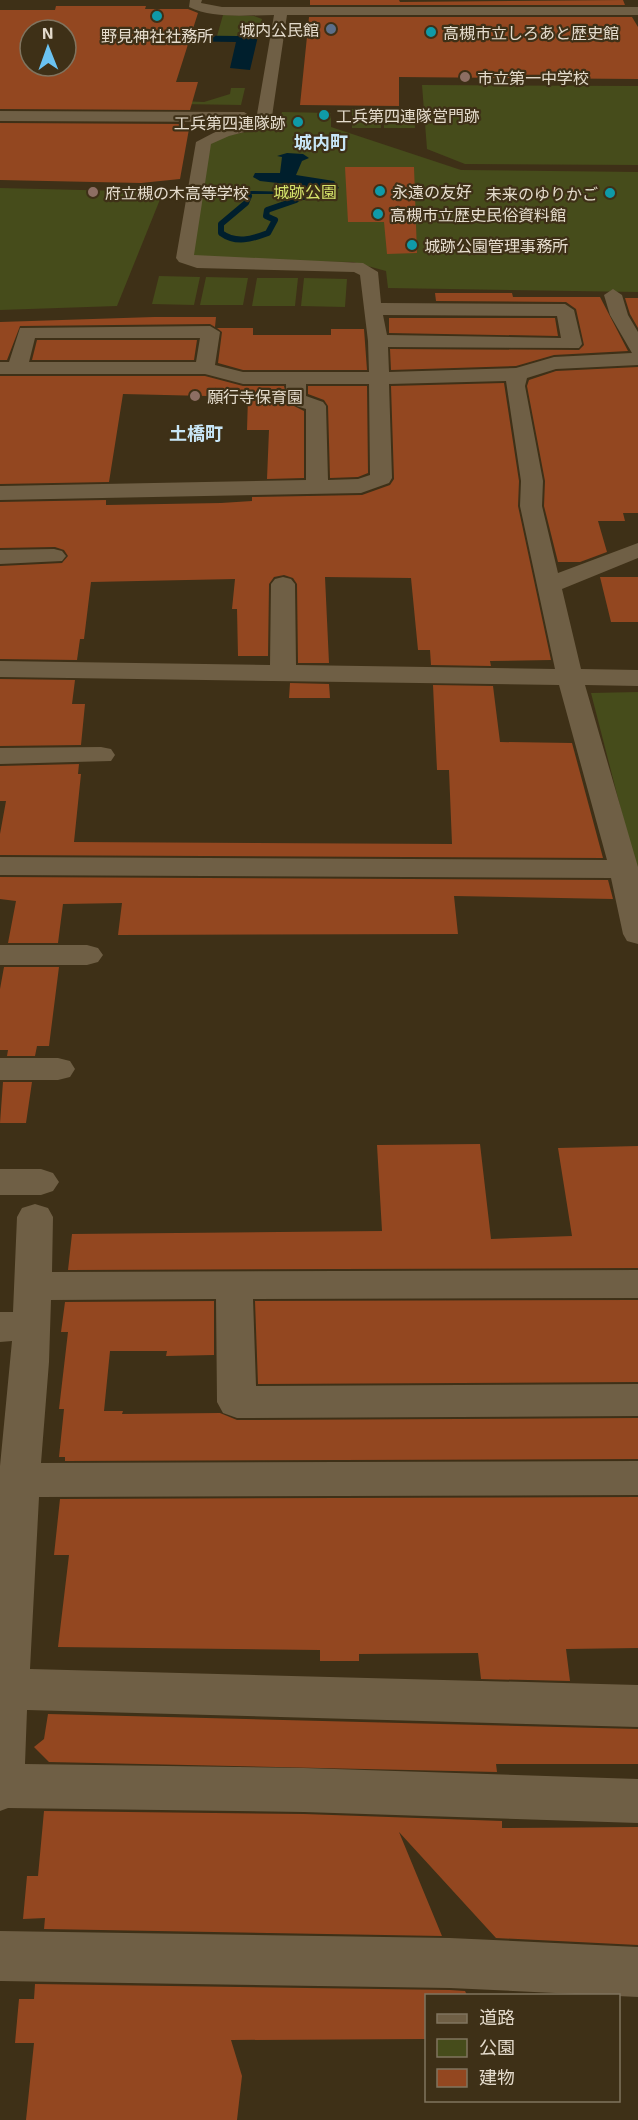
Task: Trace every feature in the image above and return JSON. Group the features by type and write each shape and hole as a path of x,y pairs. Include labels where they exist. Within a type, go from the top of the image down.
{"street":[{"path":"196,0 196,6 211,10 281,11 535,6 589,12 638,11"},
{"path":"579,0 589,12"},
{"path":"0,494 361,486 381,478 378,341 372,309 369,272 365,269 197,262 185,258 204,142 224,133 263,123 281,11"},
{"path":"0,116 264,118"},
{"path":"613,295 619,315 638,349"},
{"path":"372,309 565,310 572,344 378,341"},
{"path":"206,368 210,332 27,332 9,368 206,368 243,378 379,378 518,374 554,363 638,359"},
{"path":"518,374 515,386 532,481 531,506 570,677 624,869 638,934"},
{"path":"296,378 296,399 316,406 317,487"},
{"path":"550,585 638,550"},
{"path":"0,557 54,556"},
{"path":"283,584 283,673"},
{"path":"0,669 638,678"},
{"path":"0,756 101,755"},
{"path":"0,866 624,869"},
{"path":"0,955 87,955"},
{"path":"0,1069 58,1068"},
{"path":"0,1182 38,1200 33,1286 16,1327 19,1480 0,1788 304,1790 638,1801"},
{"path":"33,1286 638,1284"},
{"path":"234,1286 237,1402 638,1400"},
{"path":"19,1480 638,1478"},
{"path":"7,1689 638,1706"},
{"path":"0,1956 450,1963 638,1972"}],"green space":[{"path":"223,15 254,16 262,19 259,32 238,32 237,36 217,36"},
{"path":"422,85 638,86 638,165 465,164 427,149"},
{"path":"231,88 245,88 241,105 180,104 181,101 204,102 230,94"},
{"path":"352,109 380,110 381,128 352,128"},
{"path":"383,110 414,110 415,128 384,128"},
{"name":"城跡公園","path":"282,112 331,113 331,127 461,170 638,172 638,292 388,288 386,271 353,262 206,260 189,254 211,142 225,136 278,126"},
{"path":"0,188 163,192 117,306 0,310"},
{"path":"159,276 200,277 194,305 152,304"},
{"path":"206,277 248,278 243,305 200,305"},
{"path":"257,278 298,278 295,306 252,306"},
{"path":"304,278 347,279 345,307 301,306"},
{"path":"638,692 638,876 591,693"}],"water":[{"path":"240,32 259,32 250,70 230,68 236,42 165,41 78,34 238,36"},
{"path":"287,153 303,154 309,158 302,161 296,175 334,181 339,188 321,198 293,201 274,194 246,194 251,191 296,192 295,185 260,181 253,177 255,173 280,173 282,157 277,156"}],"building":[{"path":"310,0 399,0 400,2 623,0 625,5 310,5"},
{"path":"56,6 146,6 145,9 188,9 198,13 176,82 198,82 190,110 0,109 0,10 55,10"},
{"path":"309,17 632,17 638,27 638,79 399,77 399,106 300,105"},
{"path":"0,123 185,124 184,129 189,129 180,179 141,183 0,180"},
{"path":"345,167 414,167 417,253 387,254 384,222 348,222"},
{"path":"435,293 512,293 513,297 600,297 628,351 554,355 516,366 391,370 390,349 579,350 584,345 576,309 566,302 436,301"},
{"path":"625,298 638,298 638,328 630,314"},
{"path":"216,317 215,327 210,324 20,326 7,360 0,360 0,322"},
{"path":"389,318 555,318 558,336 389,333"},
{"path":"217,328 253,328 253,335 331,335 331,329 364,329 367,370 243,370 218,363 222,332"},
{"path":"37,340 197,340 194,360 32,360"},
{"path":"638,367 638,513 623,513 625,521 598,521 607,552 580,562 558,562 544,506 545,481 527,386 529,380 556,371"},
{"path":"0,376 205,376 243,386 284,386 288,403 304,411 304,478 267,479 269,430 247,430 248,397 123,394 109,482 0,484"},
{"path":"504,383 519,481 518,506 551,660 490,661 491,666 431,665 430,650 418,650 411,578 325,577 329,663 298,663 297,584 293,578 284,575 274,577 269,584 268,656 238,656 237,609 232,609 235,579 91,582 84,639 80,639 77,660 0,659 0,566 62,563 68,556 64,550 55,547 0,548 0,502 106,500 106,505 221,503 252,501 252,497 362,495 390,485 394,479 391,386"},
{"path":"308,386 367,386 368,473 358,477 330,478 328,406 324,400 308,394"},
{"path":"600,577 638,577 638,622 611,622"},
{"path":"0,679 75,680 72,704 85,704 81,745 0,746"},
{"path":"290,683 329,684 330,698 289,698"},
{"path":"433,685 493,686 500,742 572,743 603,858 0,855 0,834 6,801 0,801 0,766 79,764 78,774 81,774 74,842 452,844 449,770 437,770"},
{"path":"0,877 608,880 613,899 454,896 458,934 118,935 122,903 63,904 58,943 8,943 16,901 0,899"},
{"path":"4,967 59,967 49,1046 37,1046 35,1056 7,1056 8,1050 0,1050 0,989"},
{"path":"3,1082 32,1082 26,1123 0,1123"},
{"path":"480,1144 491,1239 572,1236 558,1148 638,1146 638,1268 68,1270 72,1234 382,1231 377,1145"},
{"path":"638,1300 638,1382 258,1384 255,1301"},
{"path":"214,1301 214,1355 166,1356 167,1351 110,1351 104,1411 123,1411 122,1414 220,1413 237,1420 638,1418 638,1459 65,1461 65,1457 59,1457 64,1409 59,1409 68,1332 61,1332 65,1302"},
{"path":"638,1497 638,1648 566,1649 570,1681 481,1679 478,1653 359,1654 359,1661 320,1661 320,1650 58,1647 69,1555 54,1555 60,1499"},
{"path":"48,1714 638,1729 638,1764 496,1764 497,1772 49,1762 34,1747 44,1739"},
{"path":"44,1811 304,1814 502,1821 502,1828 638,1827 638,1945 496,1938 399,1832 442,1936 44,1929 45,1918 23,1919 27,1876 38,1876"},
{"path":"35,1984 450,1990 465,1991 466,1994 425,1994 425,2039 231,2040 242,2076 237,2120 26,2120 34,2043 15,2043 19,1999 34,1999"}],"waterway":[{"path":"249,196 246,203 221,224 221,233 238,239 250,239 268,233 275,220 266,216 267,210 296,200"}],"place":[{"name":"野見神社社務所","path":"157,16"},
{"name":"城内公民館","path":"331,29"},
{"name":"高槻市立しろあと歴史館","path":"431,32"},
{"name":"市立第一中学校","path":"465,77"},
{"name":"工兵第四連隊営門跡","path":"324,115"},
{"name":"工兵第四連隊跡","path":"298,122"},
{"name":"永遠の友好","path":"380,191"},
{"name":"府立槻の木高等学校","path":"93,192"},
{"name":"未来のゆりかご","path":"610,193"},
{"name":"高槻市立歴史民俗資料館","path":"378,214"},
{"name":"城跡公園管理事務所","path":"412,245"},
{"name":"願行寺保育園","path":"195,396"}],"district":[{"name":"城内町","path":"321,142"},
{"name":"土橋町","path":"196,433"}]}
